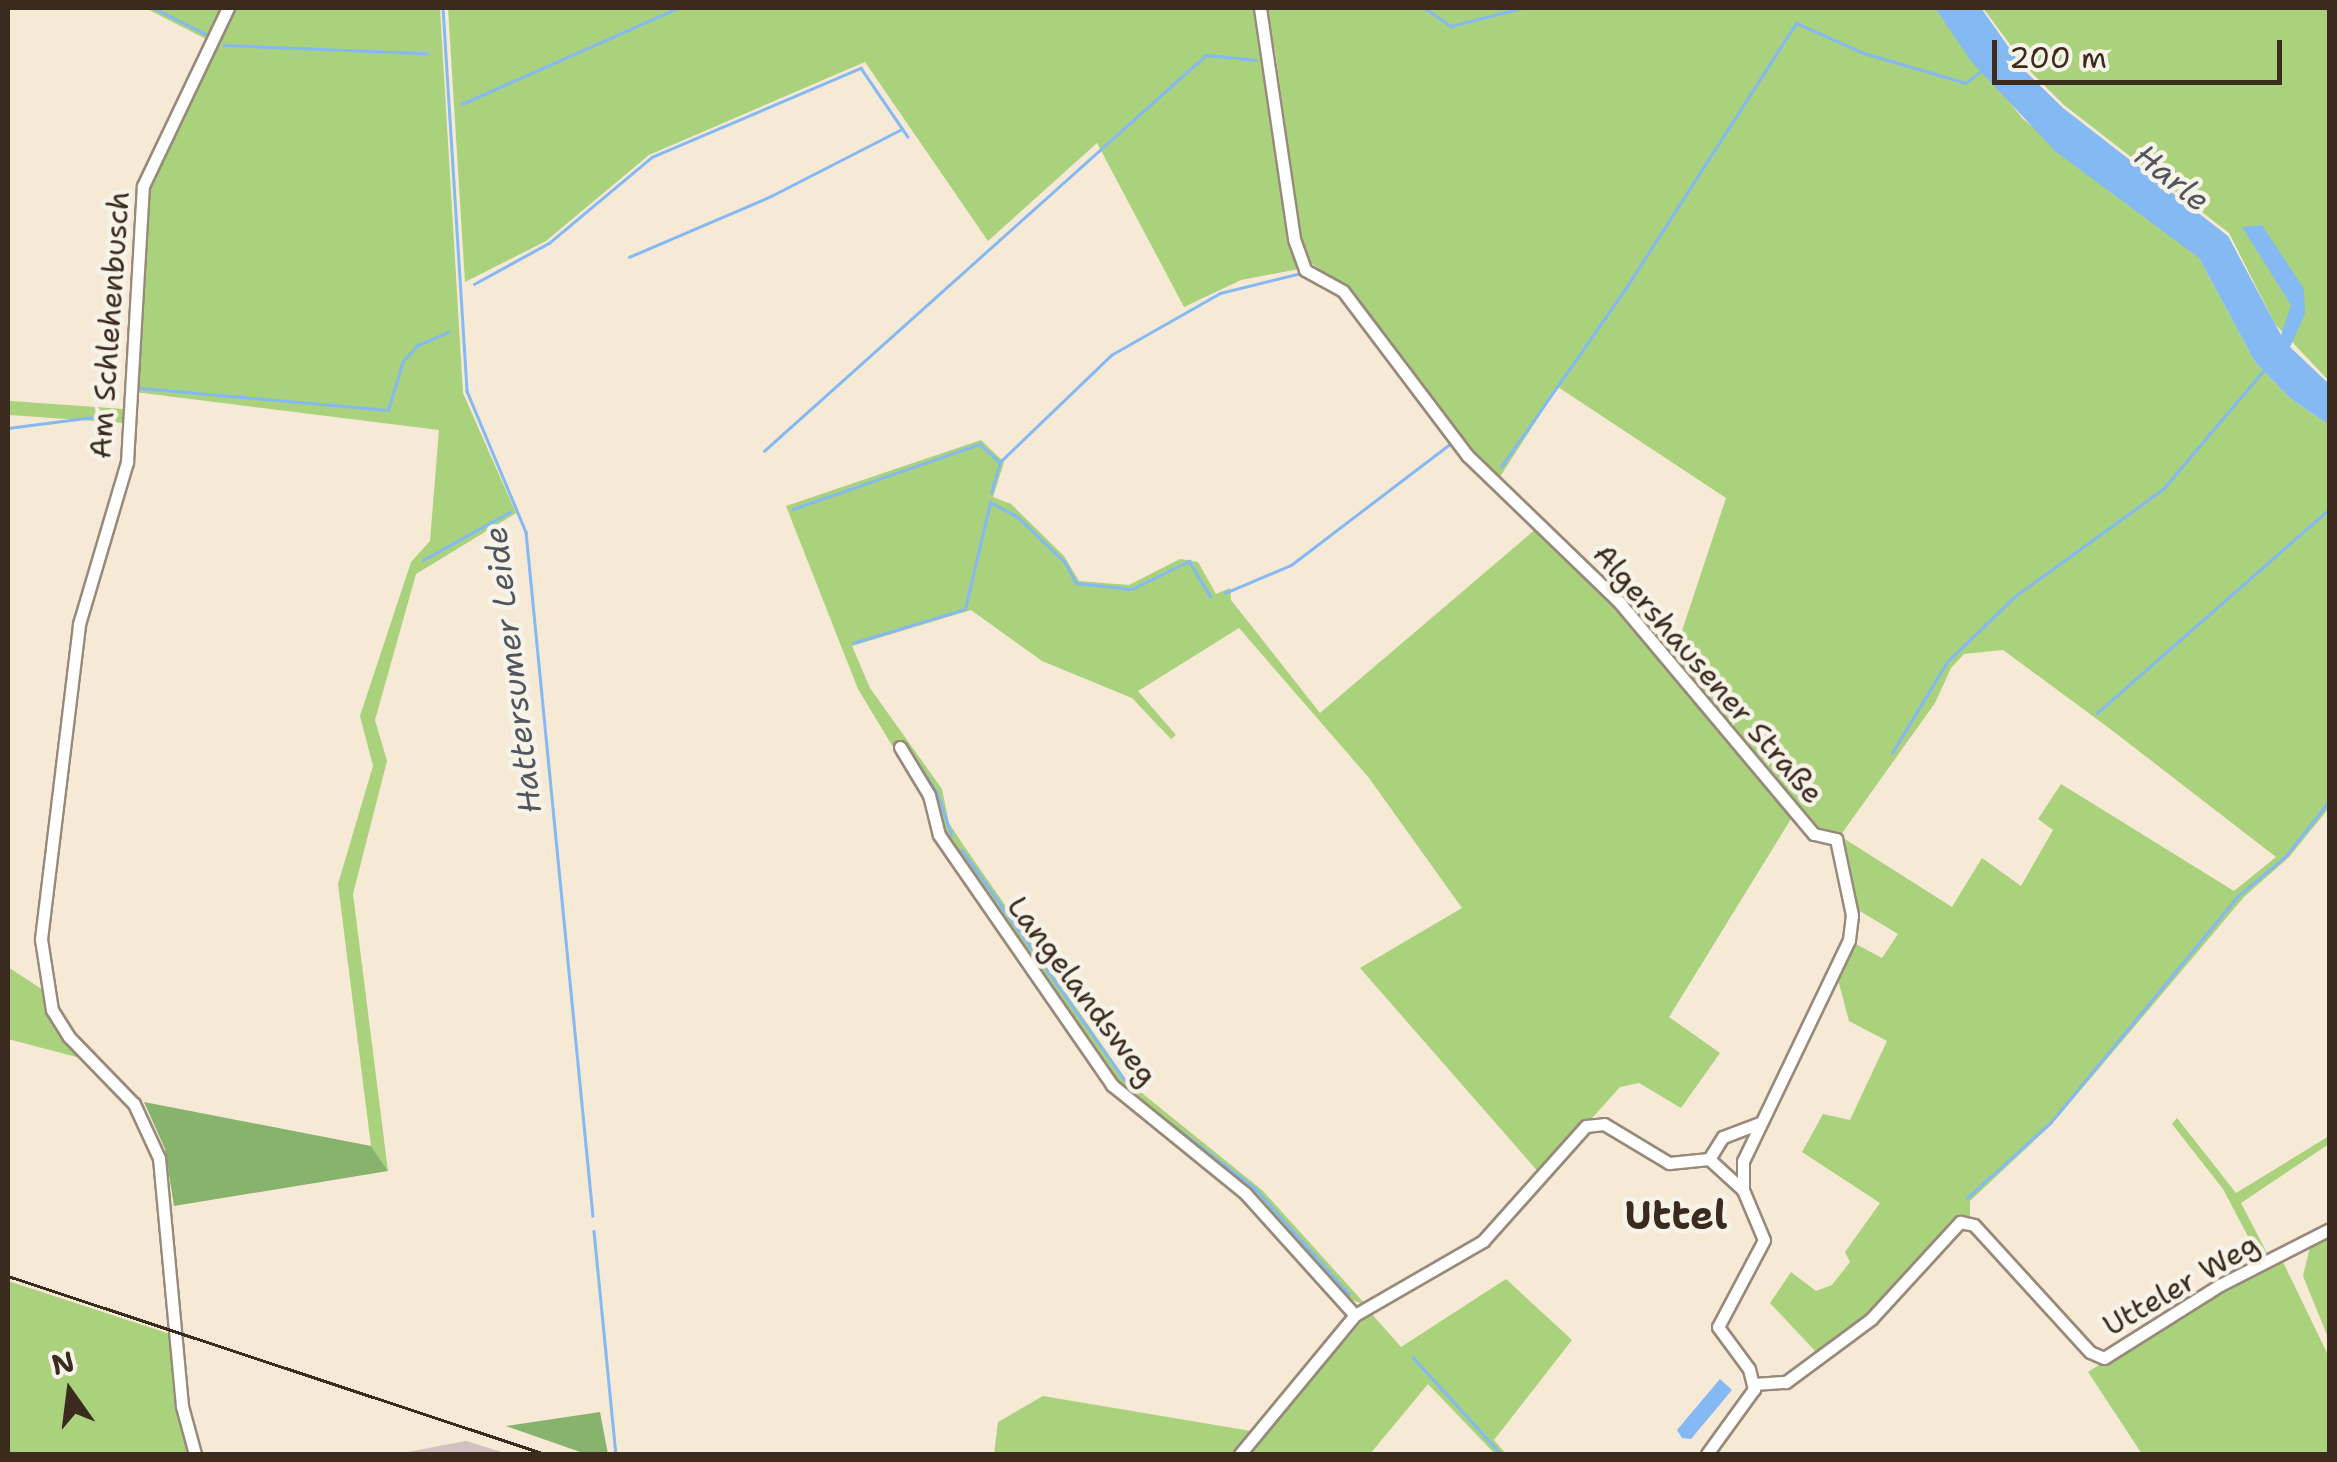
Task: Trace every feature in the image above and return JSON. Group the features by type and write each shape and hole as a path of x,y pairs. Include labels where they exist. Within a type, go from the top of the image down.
{"street":[{"name":"Am Schlehenbusch","path":"195,1454 182,1406 159,1158 134,1104 69,1037 52,1010 41,940 79,624 128,462 143,186 228,8"},
{"name":"Algershausener Straße","path":"1260,8 1294,239 1306,270 1343,292 1468,456 1619,602 1814,834 1836,839 1852,915 1848,940 1742,1161 1743,1190"},
{"name":"Langelandsweg","path":"900,747 929,795 940,835 1112,1085 1245,1193 1355,1315"},
{"path":"1240,1454 1355,1315 1483,1241 1592,1123 1669,1163 1710,1159 1728,1134 1759,1123"},
{"path":"1707,1454 1749,1404 1754,1384 1718,1327 1764,1240 1743,1190 1710,1159"},
{"name":"Utteler Weg","path":"1754,1384 1786,1382 1871,1319 1960,1222 1974,1225 2090,1352 2104,1358 2220,1285 2330,1230"}],"shaded area":[{"path":"466,1441 508,1454 397,1454"}],"green space":[{"path":"145,8 223,8 208,40"},
{"path":"232,8 440,8 463,393 516,513 416,574 375,720 387,761 353,894 388,1171 371,1146 338,884 373,766 360,716 411,562 430,541 439,430 135,392 144,210 154,165"},
{"path":"448,8 1256,8 1299,269 1241,280 1184,307 1097,143 988,241 865,62 649,155 546,241 465,282"},
{"path":"1262,8 1935,8 2023,119 2199,258 2255,362 2291,399 2329,425 2329,808 2289,857 2244,897 2052,1124 1970,1201 1970,1217 1950,1221 1884,1304 1817,1353 1770,1303 1791,1272 1816,1291 1832,1285 1850,1262 1845,1252 1880,1203 1802,1152 1823,1114 1850,1120 1887,1041 1849,1021 1837,976 1852,942 1882,958 1898,934 1855,908 1840,837 1820,829 1674,655 1726,498 1558,387 1496,483 1347,289 1311,263 1301,242 1275,50","holes":["2003,650 2276,857 2234,891 2061,784 2038,819 2053,830 2021,886 1982,858 1952,907 1840,836 1935,703 1951,668 1964,654"]},
{"path":"1983,8 2329,8 2329,381 2275,324 2229,233 2064,105 2029,70"},
{"path":"8,401 124,409 123,423 8,415"},
{"path":"981,440 1004,462 993,497 1011,504 1064,556 1079,581 1129,585 1180,559 1198,562 1216,594 1230,588 1231,600 1320,713 1537,528 1616,604 1791,819 1669,1017 1720,1053 1681,1108 1639,1083 1620,1087 1541,1175 1360,968 1462,908 1369,778 1239,628 1138,691 1176,735 1171,739 1132,698 1042,661 971,610 852,646 870,688 942,789 949,823 1127,1081 1262,1190 1366,1305 1346,1298 1251,1192 1116,1082 941,826 901,743 893,747 858,689 786,506"},
{"path":"8,967 43,990 84,1059 8,1039"},
{"path":"144,1102 371,1146 388,1171 174,1206 165,1149"},
{"path":"2177,1118 2236,1193 2329,1136 2329,1144 2241,1203 2268,1255 2260,1259 2223,1189 2172,1124"},
{"path":"2329,1236 2329,1340 2303,1276 2310,1247"},
{"path":"2282,1260 2329,1357 2329,1454 2142,1454 2088,1372 2204,1298"},
{"path":"1506,1279 1572,1340 1494,1440 1506,1454 1495,1454 1428,1384 1370,1454 1246,1454 1370,1312 1401,1347"},
{"path":"8,1281 173,1335 187,1454 8,1454"},
{"path":"1043,1396 1251,1431 1233,1454 994,1454 998,1422"},
{"path":"600,1412 608,1454 586,1454 506,1426"}],"water":[{"path":"1935,8 1981,8 2027,73 2063,108 2228,236 2281,335 2291,305 2242,227 2262,225 2304,289 2305,314 2290,347 2329,384 2329,425 2291,399 2255,362 2199,258 2055,151 1971,61"},
{"path":"1720,1379 1732,1390 1691,1439 1682,1438 1677,1430"}],"waterway":[{"path":"154,8 208,35"},
{"name":"Hattersumer Leide","path":"443,8 467,391 526,532 593,1216"},
{"path":"462,104 678,8"},
{"path":"1425,8 1451,26 1521,8"},
{"path":"1501,467 1624,291 1796,23 1864,53 1966,83 1981,71"},
{"path":"224,45 426,53"},
{"path":"764,451 1206,55 1256,60"},
{"path":"474,284 549,243 652,157 861,68 908,137"},
{"path":"629,257 771,196 902,129"},
{"path":"991,493 1000,462 1111,355 1220,293 1301,273"},
{"path":"141,388 388,410 403,361 418,345 448,332"},
{"path":"1892,753 1947,662 2014,597 2163,489 2263,371"},
{"path":"8,428 116,414"},
{"path":"793,509 980,444 998,461"},
{"path":"1225,593 1291,565 1450,444"},
{"path":"853,643 965,609 990,502 1018,517 1065,562 1076,583 1132,589 1189,561 1211,597"},
{"path":"2097,713 2330,508"},
{"path":"423,560 510,512"},
{"path":"907,747 937,792 952,836"},
{"path":"1967,1198 2051,1122 2238,896 2285,857 2330,800"},
{"path":"962,850 1135,1094"},
{"path":"1148,1106 1255,1188 1349,1294"},
{"name":"Hattersumer Leide","path":"594,1231 616,1454"},
{"path":"1413,1357 1501,1454"}],"railway":[{"path":"8,1276 545,1454"}],"district":[{"name":"Uttel","path":"1676,1215"}],"water label":[{"name":"Harle","path":"2172,178"}]}
